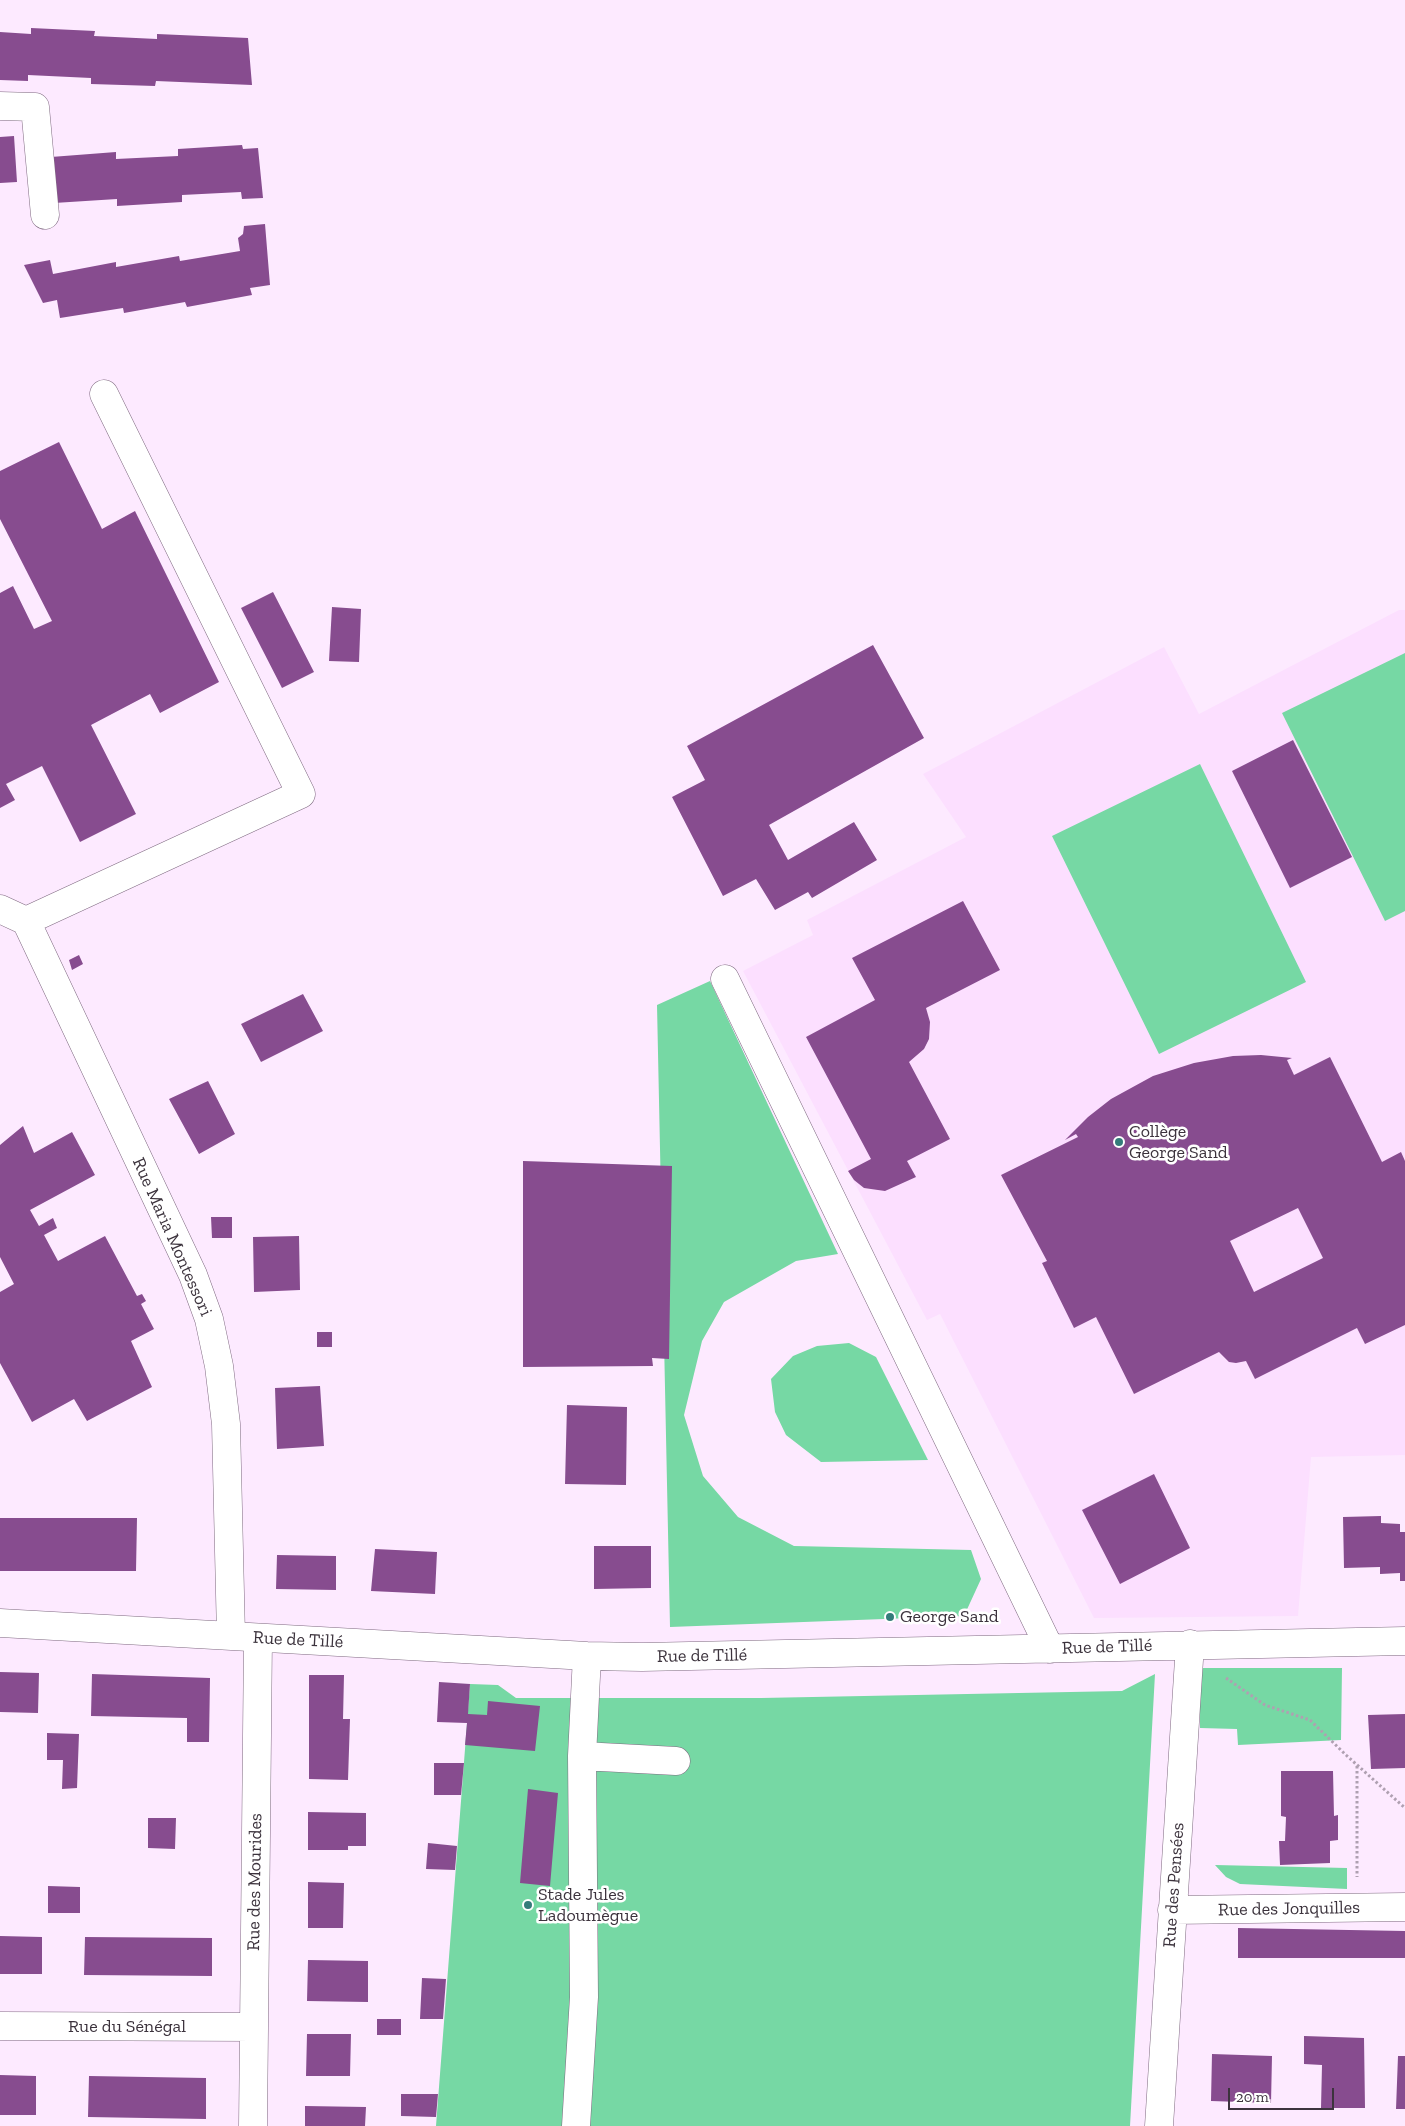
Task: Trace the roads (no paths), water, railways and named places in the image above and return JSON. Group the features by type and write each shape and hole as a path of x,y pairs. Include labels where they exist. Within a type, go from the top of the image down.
{"street":[{"path":"0,106 35,107 46,215"},
{"path":"0,909 26,921 301,794 104,394"},
{"name":"Rue Maria Montessori","path":"26,921 192,1275 209,1320 219,1366 226,1424 231,1636"},
{"path":"725,979 1050,1649"},
{"name":"Rue de Tillé","path":"0,1623 587,1656 702,1656 1050,1649 1190,1644 1405,1641"},
{"name":"Rue des Mourides","path":"253,2126 258,1638"},
{"name":"Rue des Pensées","path":"1159,2126 1190,1644"},
{"path":"576,2126 584,1997 582,1756 587,1656"},
{"path":"582,1756 676,1761"},
{"name":"Rue des Jonquilles","path":"1172,1910 1405,1908"},
{"name":"Rue du Sénégal","path":"0,2026 254,2027"}],"place":[{"name":"Collège George Sand","path":"1119,1142"},
{"name":"George Sand","path":"890,1617"},
{"name":"Stade Jules Ladoumègue","path":"528,1905"}]}
